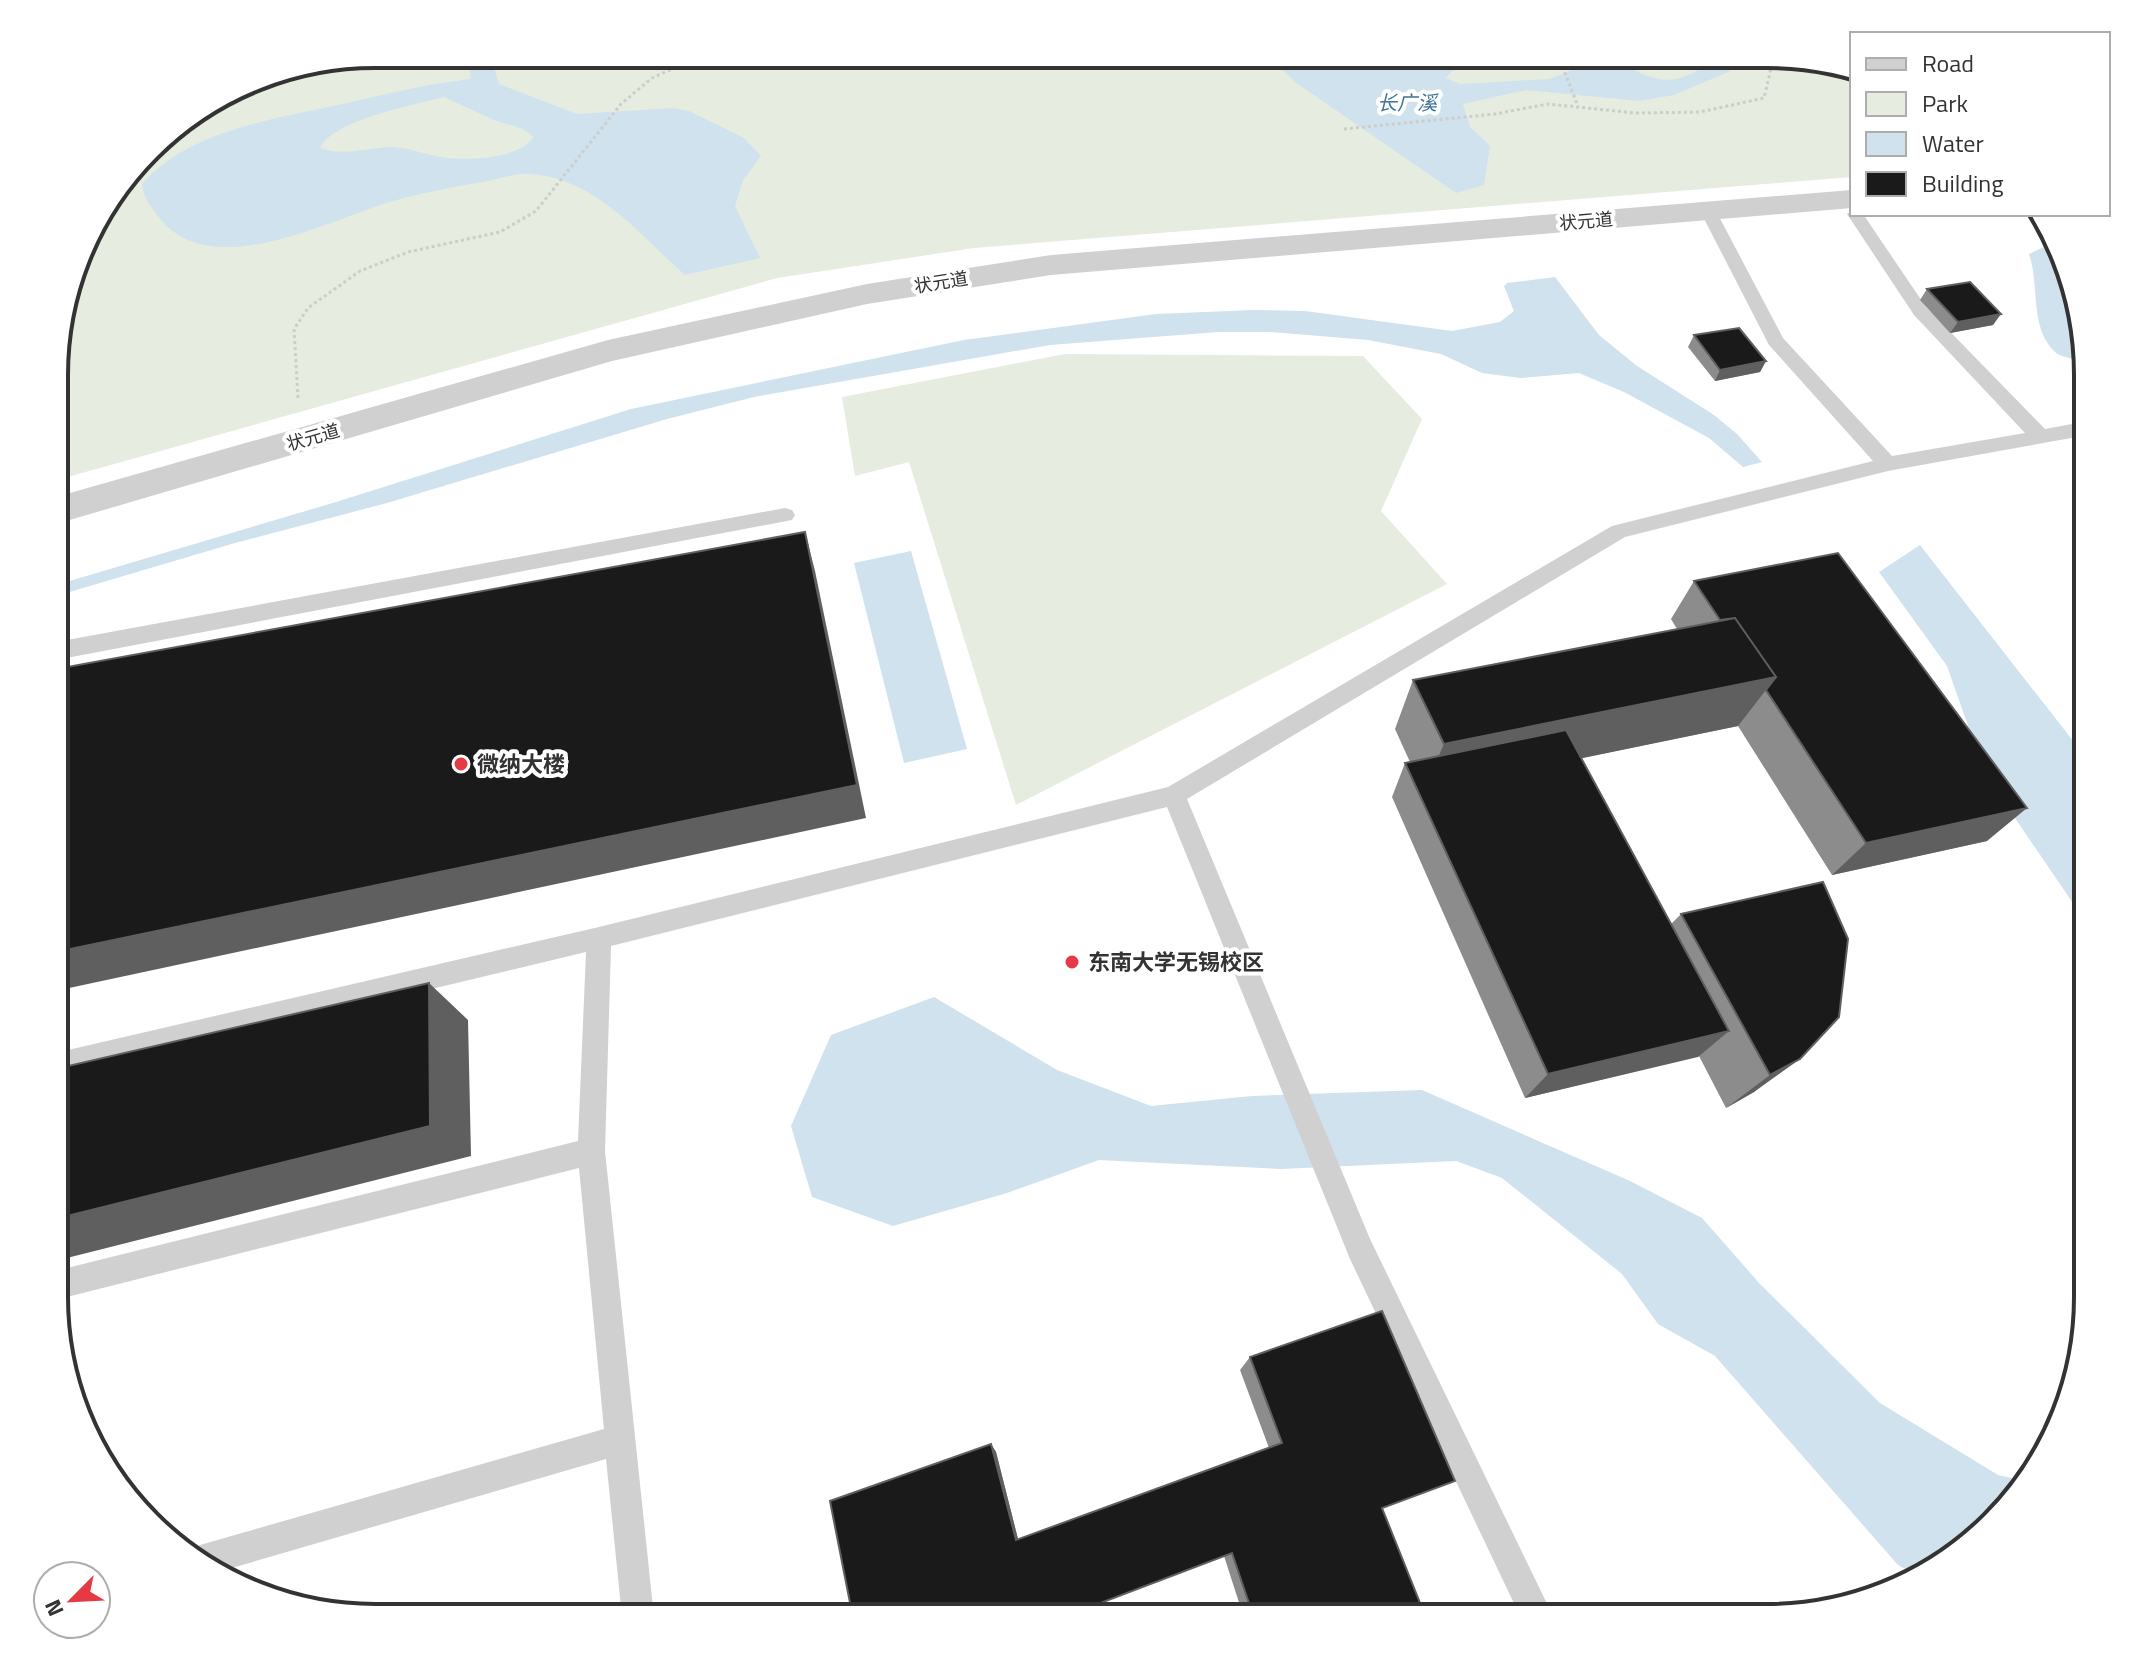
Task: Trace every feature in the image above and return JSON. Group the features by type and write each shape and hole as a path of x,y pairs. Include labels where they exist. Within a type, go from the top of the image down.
{"street":[{"name":"状元道","path":"68,508 608,351 867,294 1051,265 1708,211 1850,206"}],"lane":[{"path":"1708,211 1775,341 1888,464"},
{"path":"1858,216 1920,311 2041,437"},
{"path":"68,1063 599,938 1174,795 1619,531 1888,464 2074,431"},
{"path":"68,649 785,515"},
{"path":"1174,795 1360,1249 1531,1604"},
{"path":"599,938 591,1151 637,1604"},
{"path":"68,1283 591,1151"},
{"path":"213,1557 621,1439"}],"path":[{"path":"300,441 294,329 308,308 360,271 408,252 500,232 536,211 621,104 652,78 674,68"},
{"path":"1563,68 1578,106"},
{"path":"1344,129 1495,114 1548,104 1635,113 1700,112 1764,98 1771,68"}],"green space":[{"path":"375,68 1767,68 1850,79 1850,177 974,248 777,278 68,477 68,375 74,315 84,276 109,222 144,173 188,131 239,100 296,78"},
{"path":"1065,354 1363,356 1422,419 1381,511 1447,584 1016,805 909,462 855,476 842,397"}],"water":[{"path":"470,68 494,68 499,84 577,114 673,108 689,111 744,138 761,156 743,180 735,206 760,258 685,275 633,226 595,197 575,185 530,174 411,196 301,233 236,247 206,245 180,236 147,201 142,184 161,166 207,139 260,122 471,79","holes":["444,97 494,120 523,129 534,137 527,144 507,154 482,158 447,158 393,147 347,152 320,148 328,138 357,122"]},
{"name":"长广溪","path":"1281,68 1457,68 1446,78 1460,84 1550,79 1577,68 1634,68 1649,77 1673,79 1703,68 1734,68 1674,95 1639,101 1526,90 1463,104 1470,127 1490,146 1484,185 1456,193 1295,82"},
{"path":"2045,246 2051,258 2064,296 2073,359 2055,352 2042,331 2029,254"},
{"path":"1555,277 1599,335 1637,366 1714,415 1737,434 1762,462 1743,467 1709,438 1624,392 1579,373 1520,378 1482,373 1441,354 1368,340 1271,332 1218,332 1050,345 754,397 667,419 387,503 235,543 68,592 68,581 336,502 631,409 964,340 1156,314 1305,311 1452,331 1500,322 1514,311 1504,286 1507,283"},
{"path":"1920,545 2074,742 2074,905 1985,774 1947,666 1879,572"},
{"path":"911,551 967,749 904,763 854,563"},
{"path":"934,997 1057,1070 1151,1106 1252,1096 1422,1090 1630,1181 1702,1218 1760,1284 1880,1403 1998,1475 2014,1479 1984,1514 1954,1541 1907,1570 1898,1565 1715,1356 1658,1324 1622,1274 1502,1178 1456,1161 1281,1169 1099,1160 1007,1193 893,1226 812,1197 791,1126 831,1035"}],"building":[{"path":"1970,282 2001,314 1958,322 1927,289"},
{"path":"1739,328 1766,361 1720,370 1694,335"},
{"name":"微纳大楼","path":"805,532 857,785 68,949 68,667"},
{"path":"1838,553 2027,808 1866,843 1766,690 1776,677 1735,618 1720,620 1694,581"},
{"path":"1735,618 1776,677 1444,744 1413,680"},
{"path":"1566,730 1729,1031 1548,1074 1405,763"},
{"path":"1823,882 1848,939 1839,1017 1800,1059 1770,1075 1681,914"},
{"path":"429,983 430,1126 68,1216 68,1066"},
{"path":"1382,1311 1455,1481 1382,1508 1420,1604 1249,1604 1232,1553 1098,1604 850,1604 830,1501 991,1444 1016,1540 1282,1443 1250,1357"}],"place":[{"name":"微纳大楼","path":"461,764"},
{"name":"东南大学无锡校区","path":"1072,962"}]}
